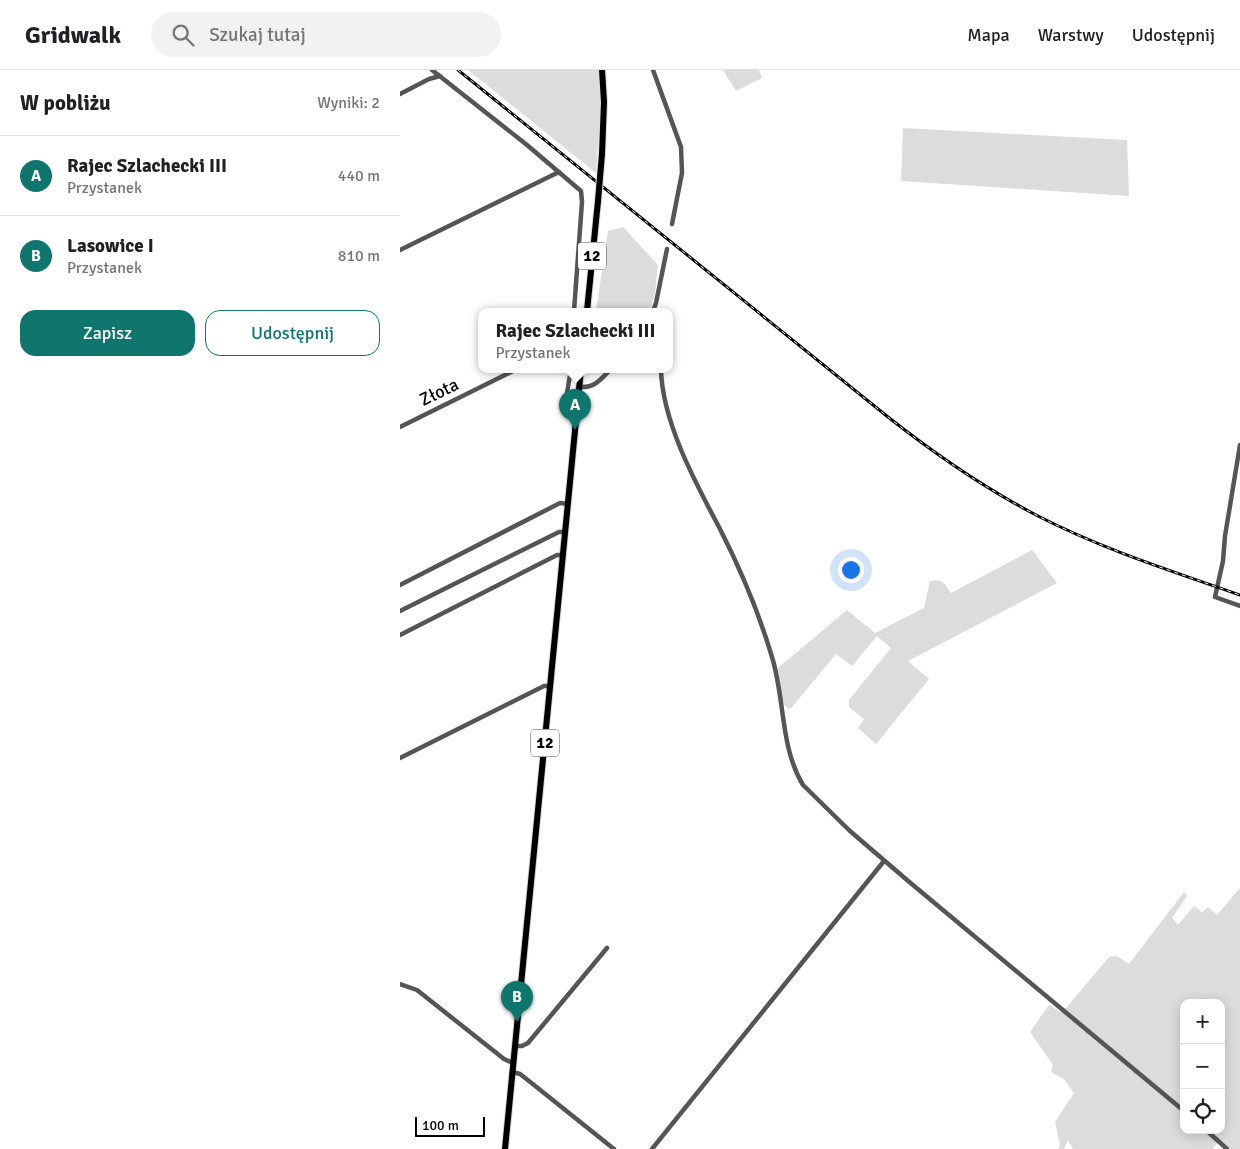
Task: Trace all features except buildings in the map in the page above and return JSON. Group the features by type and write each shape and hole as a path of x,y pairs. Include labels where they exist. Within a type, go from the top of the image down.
{"main road":[{"name":"12","path":"587,308 602,154 604,102 602,70"},
{"name":"12","path":"505,1149 581,373"}],"street":[{"path":"432,70 581,191 574,308"},
{"path":"652,70 681,147 682,173 672,224"},
{"path":"400,94 429,79 440,76"},
{"path":"400,250 559,172"},
{"path":"654,308 667,249"},
{"path":"656,303 658,308"},
{"name":"Złota","path":"400,427 508,373"},
{"path":"570,373 565,405 568,411 577,412"},
{"path":"580,387 587,388 594,385 607,373"},
{"path":"661,373 661,381 674,429 700,493 720,528 746,585 772,657 786,736 798,778 803,786 884,861 1180,1108"},
{"path":"1240,445 1225,536 1223,561 1215,597 1240,606"},
{"path":"400,585 560,503 568,504"},
{"path":"400,611 559,532 565,532"},
{"path":"400,635 557,555 563,554"},
{"path":"400,758 544,686 550,686"},
{"path":"652,1149 884,861"},
{"path":"515,1046 522,1046 528,1043 607,948"},
{"path":"400,984 417,990 504,1059 513,1063"},
{"path":"512,1072 520,1074 530,1081 614,1149"},
{"path":"1210,1134 1226,1149"}],"shaded area":[{"path":"468,70 598,70 601,106 596,173"},
{"path":"723,70 759,70 762,78 736,91"},
{"path":"903,128 1127,140 1129,196 901,181"},
{"path":"623,227 658,265 655,293 651,308 596,308 608,231"},
{"path":"1032,550 1057,583 908,661 929,679 876,744 858,728 864,719 849,707 849,700 891,648 877,636 852,666 836,654 792,707 789,709 782,703 778,668 847,610 875,633 924,608 930,581 940,581 945,584 951,593"},
{"path":"1240,888 1240,1149 1231,1149 1220,1140 1214,1149 1073,1149 1068,1140 1064,1149 1058,1149 1060,1145 1055,1122 1074,1093 1064,1079 1051,1072 1053,1065 1030,1032 1049,1005 1062,1013 1109,957 1117,956 1129,964 1184,892 1187,896 1172,918 1178,925 1194,906 1202,912 1208,907 1217,915"}],"railway":[{"path":"458,70 888,417 960,470 998,494 1062,528 1138,559 1240,595"}],"place":[{"name":"Rajec Szlachecki III","path":"575,430"},
{"name":"Lasowice I","path":"517,1022"}]}
